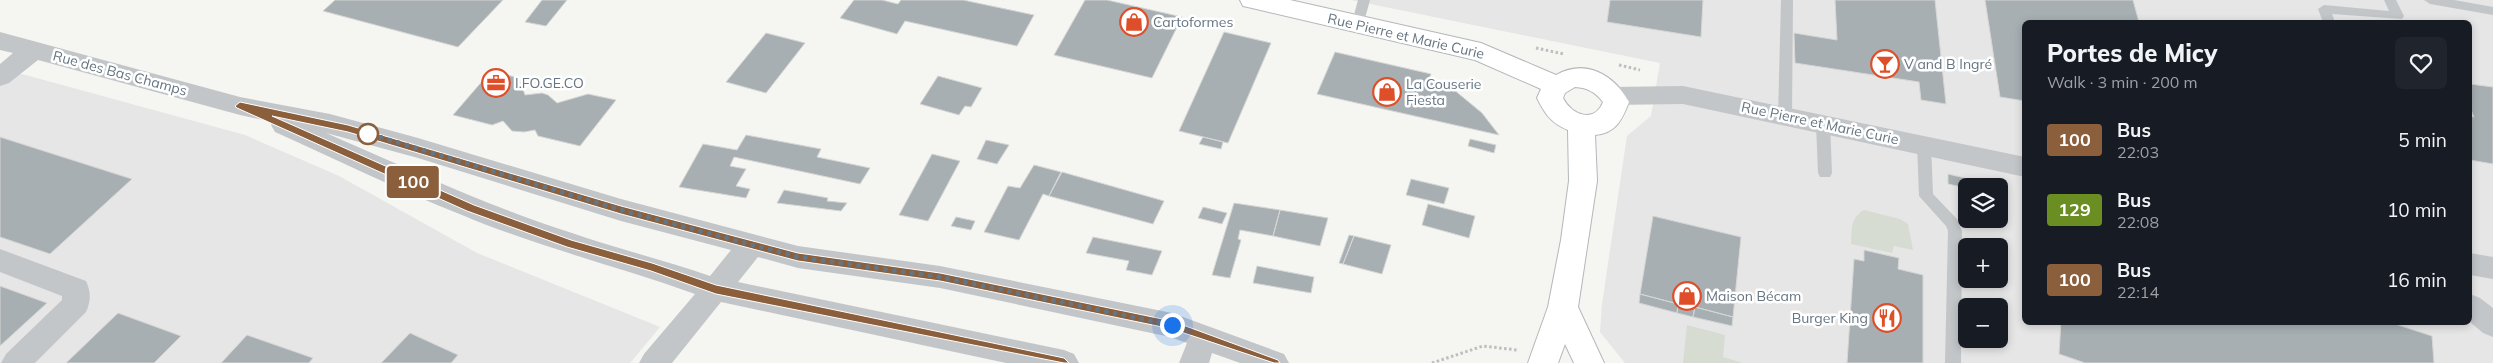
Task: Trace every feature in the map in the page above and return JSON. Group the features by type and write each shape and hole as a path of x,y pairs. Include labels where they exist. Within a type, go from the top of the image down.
{"street":[{"name":"Rue Pierre et Marie Curie","path":"1252,0 1361,11 1481,52 1556,85"},
{"name":"Rue des Bas Champs","path":"0,41 240,106 348,128 621,210 798,257 940,277 1172,325 1274,363"},
{"path":"0,77 34,50"},
{"path":"1571,78 1591,79 1600,83 1613,96 1615,108 1608,120 1591,125 1581,125 1563,118 1556,112 1550,98 1556,85 1571,78"},
{"name":"Rue Pierre et Marie Curie","path":"1613,96 1683,95 2022,166"},
{"name":"Rue des Bas Champs","path":"240,106 471,208 570,244 652,267 716,289 1064,363"},
{"path":"1531,357 1563,307 1583,181 1581,125"},
{"path":"654,363 752,245"},
{"path":"0,260 76,289 76,304 16,363"},
{"path":"2472,264 2493,268"},
{"path":"1563,307 1589,363"},
{"path":"2472,308 2493,325"},
{"path":"1194,363 1204,336"}],"lane":[{"path":"1785,116 1787,0"},
{"path":"2327,20 2324,8 2398,16 2390,0"},
{"path":"2430,0 2493,11"},
{"path":"1823,124 1826,173"},
{"path":"1924,146 1926,196 1952,223 1954,231 1953,363"}],"path":[{"path":"1432,363 1483,346 1531,357"}],"shaded area":[{"path":"1351,0 2493,0 2493,363 1625,363 1600,332 1602,304 1627,136 1651,116 1660,63"},
{"path":"0,68 245,135 339,176 477,253 660,327 630,363 0,363"},
{"path":"1864,210 1900,219 1908,224 1913,250 1894,246 1892,253 1851,244 1854,221 1859,213"},
{"path":"1687,325 1725,335 1723,357 1743,363 1683,363"}],"building":[{"path":"335,0 503,0 458,47 323,11"},
{"path":"542,0 567,0 546,26 525,22"},
{"path":"854,0 882,0 898,4 901,0 963,0 1034,15 1017,46 905,21 897,34 840,18"},
{"path":"1085,0 1107,0 1182,17 1152,78 1054,55"},
{"path":"1610,0 1703,0 1701,37 1607,22"},
{"path":"1835,0 1935,0 1946,104 1921,100 1919,82 1795,63 1794,33 1837,40"},
{"path":"1985,0 2133,0 2138,20 2022,20 2022,101 2000,97"},
{"path":"1224,32 1271,43 1228,143 1179,131"},
{"path":"766,33 805,43 766,93 726,82"},
{"name":"La Couserie Fiesta","path":"1335,52 1431,74 1430,77 1453,89 1482,113 1499,135 1317,94"},
{"path":"491,71 519,78 525,95 542,93 548,95 557,103 588,94 616,100 580,146 538,136 535,130 524,132 512,131 503,121 492,125 453,115"},
{"path":"938,76 982,88 971,107 965,106 959,115 920,104"},
{"path":"2472,84 2493,87 2493,164 2472,160 2472,116 2474,117 2472,112"},
{"path":"746,135 821,149 817,157 870,168 860,184 734,157 730,166 746,169 736,186 750,189 746,198 679,187 703,144 737,150"},
{"path":"0,137 132,179 50,254 0,237"},
{"path":"1203,137 1223,142 1221,149 1199,144"},
{"path":"1470,139 1496,145 1494,153 1468,146"},
{"path":"986,140 1009,145 997,164 977,159"},
{"path":"932,154 960,161 928,221 899,215"},
{"path":"1034,165 1061,172 1049,196 1043,194 1019,240 984,232 1008,186 1020,188"},
{"path":"1062,172 1164,201 1153,224 1049,196"},
{"path":"1948,174 1965,178 1958,178 1958,186 1948,184"},
{"path":"1411,179 1449,188 1444,204 1406,195"},
{"path":"784,190 828,198 827,201 847,203 841,211 777,203"},
{"path":"1234,203 1280,210 1273,236 1240,230 1238,239 1241,240 1230,278 1212,275"},
{"path":"1428,204 1475,216 1469,238 1422,225"},
{"path":"1203,207 1227,213 1222,224 1198,218"},
{"path":"1280,210 1328,218 1320,246 1273,236"},
{"path":"1653,216 1741,237 1733,317 1695,307 1693,317 1677,313 1678,304 1640,294"},
{"path":"956,217 975,221 971,230 951,226"},
{"path":"1349,235 1354,236 1343,264 1339,263"},
{"path":"1354,236 1391,245 1382,274 1343,264"},
{"path":"1093,237 1162,251 1152,275 1126,270 1129,261 1086,253"},
{"name":"Burger King","path":"1864,250 1899,258 1898,269 1923,275 1923,363 1847,363 1854,259 1864,261"},
{"path":"1257,266 1314,277 1311,293 1253,283"},
{"path":"0,286 47,303 0,346"},
{"path":"1640,294 1678,304 1677,313 1639,303"},
{"path":"1695,307 1733,317 1732,326 1693,317"},
{"path":"118,313 181,336 154,363 66,363"},
{"path":"2061,325 2398,325 2432,336 2434,363 2085,363 2059,354"},
{"path":"410,333 458,355 451,363 381,363"},
{"path":"247,335 313,358 309,363 221,363"}],"bus line":[{"name":"100","path":"1064,363 716,289 652,267 570,244 471,208 240,106 348,128 621,210 798,257 940,277 1172,325 1274,363"}],"place":[{"name":"Cartoformes","path":"1134,22"},
{"name":"V and B Ingré","path":"1885,64"},
{"name":"I.FO.GE.CO","path":"496,83"},
{"name":"La Couserie Fiesta","path":"1387,92"},
{"name":"Maison Bécam","path":"1687,296"},
{"name":"Burger King","path":"1887,318"}],"route":[{"path":"368,134 366,133 621,210 798,257 940,277 1172,325"}]}
